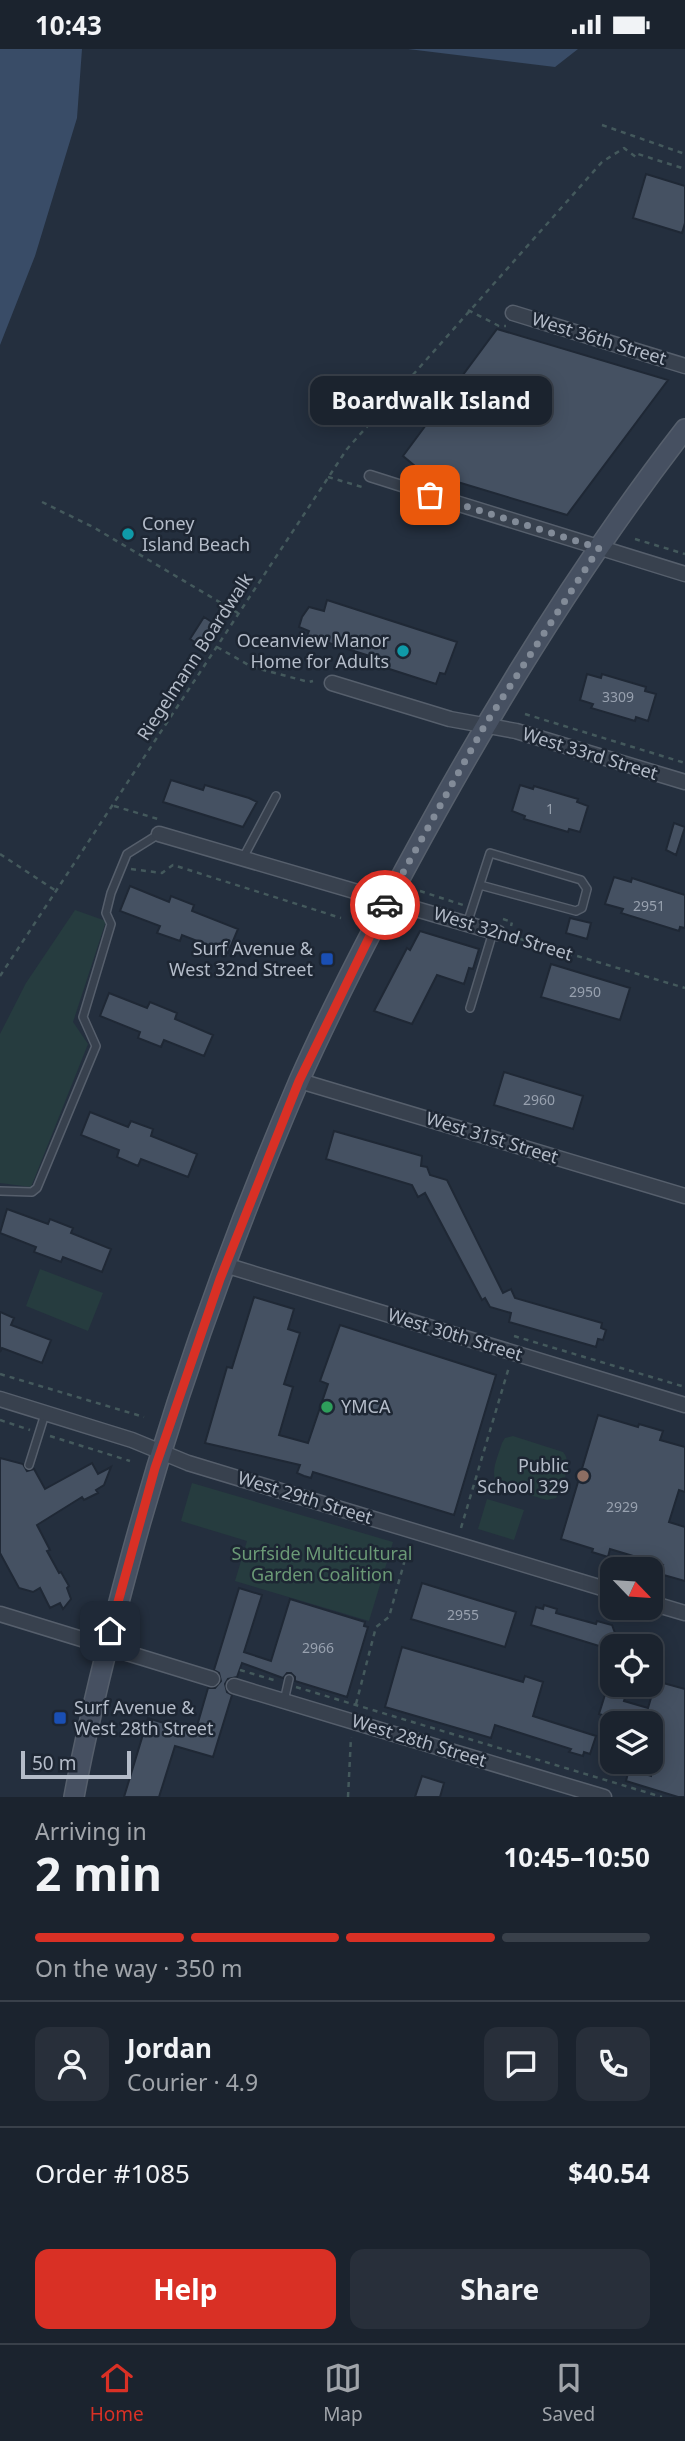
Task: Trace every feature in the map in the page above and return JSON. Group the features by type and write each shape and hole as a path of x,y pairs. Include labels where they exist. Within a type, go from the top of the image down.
{"main road":[{"path":"74,1797 107,1647 161,1452 225,1265 299,1081 387,902 485,725 599,548 685,429"}],"street":[{"name":"West 36th Street","path":"513,313 685,366"},
{"path":"370,475 685,574"},
{"name":"West 33rd Street","path":"332,683 450,719 516,731 685,782"},
{"name":"West 32nd Street","path":"159,834 495,932"},
{"name":"West 31st Street","path":"299,1081 685,1196"},
{"name":"West 30th Street","path":"225,1265 685,1405"},
{"name":"West 29th Street","path":"0,1399 132,1440 188,1463 600,1587"},
{"path":"663,1607 685,1613"},
{"path":"0,1614 212,1679"},
{"name":"West 28th Street","path":"234,1686 604,1797"}],"lane":[{"path":"243,858 276,796"},
{"path":"0,1191 32,1192 37,1188 96,1046 83,1017 111,923 106,913 111,893 127,854 159,834"},
{"path":"467,923 490,853 581,880 587,889 582,908 576,911 480,885"},
{"path":"470,1008 495,932"},
{"path":"29,1465 45,1413"},
{"path":"284,1700 289,1682"}],"path":[{"path":"602,125 685,154"},
{"name":"Riegelmann Boardwalk","path":"0,977 346,449 602,162 624,148 636,156 638,154 685,169"},
{"path":"468,310 499,326"},
{"path":"328,477 355,485"},
{"path":"42,502 93,527 238,613"},
{"path":"635,539 685,554"},
{"path":"217,647 252,667 309,683 313,681"},
{"path":"525,714 685,763"},
{"path":"113,805 139,813"},
{"path":"0,854 56,891"},
{"path":"124,876 130,869 162,873 173,866 341,918"},
{"name":"West 32nd Street","path":"495,932 685,988"},
{"path":"461,1528 509,1367"},
{"path":"0,1374 144,1417"},
{"path":"0,1420 130,1461"},
{"path":"352,1721 376,1627 388,1617 409,1545"},
{"path":"240,1670 289,1682 356,1705 662,1797"},
{"path":"348,1797 351,1737"}],"green space":[{"path":"75,910 106,921 73,1022 88,1044 31,1187 0,1183 0,1034 26,983"},
{"path":"40,1269 103,1293 88,1331 26,1306"},
{"path":"513,1436 563,1452 566,1456 564,1481 556,1498 547,1500 499,1486 496,1482 495,1466 502,1443 505,1438"},
{"name":"Surfside Multicultural Garden Coalition","path":"192,1483 393,1542 369,1621 235,1581 247,1541 181,1521"},
{"path":"487,1499 524,1510 514,1540 478,1529"}],"water":[{"path":"0,49 82,49 77,118 35,256 0,345"},
{"path":"408,49 578,49 555,67"}],"building":[{"path":"646,174 685,186 685,223 682,233 633,218"},
{"path":"497,329 668,380 567,515 421,471 403,456"},
{"name":"Oceanview Manor Home for Adults","path":"327,600 457,642 445,674 440,673 436,684 380,666 382,660 307,636 309,631 299,627 302,617 309,607 324,611"},
{"path":"204,617 215,624 201,646 190,639"},
{"path":"587,674 601,678 602,674 646,687 645,691 656,694 648,721 636,717 635,721 591,708 593,704 580,700"},
{"path":"171,780 203,790 205,785 257,802 243,827 163,802"},
{"path":"520,785 533,789 534,786 578,799 577,802 588,806 580,832 569,829 568,832 524,819 525,816 512,811"},
{"path":"674,823 685,827 676,855 666,850"},
{"path":"614,877 631,882 632,878 685,895 685,928 680,927 679,931 621,913 623,909 605,904"},
{"path":"130,886 169,902 171,896 194,905 192,911 238,929 228,953 182,935 180,941 157,933 160,926 120,911"},
{"path":"570,918 591,923 587,939 566,933"},
{"path":"420,931 479,949 473,969 469,968 464,984 437,975 412,1024 374,1011 407,948 410,950"},
{"path":"551,964 630,988 620,1020 541,997"},
{"path":"109,993 147,1008 150,1002 177,1013 175,1019 213,1035 204,1056 164,1040 161,1047 138,1038 140,1032 100,1016"},
{"path":"504,1072 583,1096 573,1129 494,1105"},
{"path":"90,1112 128,1127 131,1121 153,1129 151,1136 197,1154 188,1177 141,1159 138,1166 117,1157 119,1150 81,1135"},
{"path":"334,1131 422,1156 421,1166 427,1167 430,1175 447,1180 503,1293 511,1289 515,1298 602,1323 601,1328 606,1330 603,1340 598,1339 596,1347 509,1322 511,1313 490,1307 485,1298 482,1300 425,1193 418,1197 412,1185 326,1159"},
{"path":"7,1209 48,1224 50,1219 73,1228 71,1233 111,1249 102,1272 63,1257 61,1262 34,1252 36,1247 0,1233"},
{"path":"254,1297 294,1309 288,1329 300,1333 284,1384 293,1387 279,1435 308,1443 328,1384 320,1381 340,1325 496,1375 454,1515 313,1472 311,1478 304,1476 297,1473 300,1465 205,1443 227,1367 232,1368"},
{"path":"0,1312 14,1318 11,1325 51,1340 42,1363 2,1348 0,1352"},
{"path":"598,1415 663,1431 660,1440 685,1447 685,1492 679,1490 669,1522 685,1527 685,1581 663,1575 663,1557 636,1557 610,1549 608,1557 592,1552 593,1549 561,1539"},
{"path":"0,1458 23,1464 27,1471 34,1469 45,1489 92,1463 98,1474 111,1467 104,1485 96,1490 98,1493 84,1500 82,1497 37,1525 50,1550 47,1551 69,1586 67,1588 71,1599 63,1609 60,1603 50,1608 40,1588 33,1592 19,1588 0,1553"},
{"path":"422,1583 516,1612 505,1647 411,1619"},
{"path":"239,1588 262,1595 244,1652 271,1661 290,1599 365,1622 364,1626 368,1627 347,1697 295,1681 291,1673 287,1673 283,1678 242,1663 237,1677 228,1679 225,1684 227,1692 232,1695 213,1757 175,1746 159,1797 124,1797 148,1718 195,1733 208,1688 215,1688 221,1681 219,1673 214,1670"},
{"path":"544,1605 557,1609 556,1613 596,1624 597,1621 612,1625 618,1634 600,1634 600,1646 531,1625 536,1607 543,1609"},
{"path":"402,1647 523,1682 525,1676 543,1682 533,1716 596,1736 590,1754 584,1752 583,1756 569,1752 571,1749 495,1725 491,1738 385,1707"},
{"path":"663,1683 685,1689 685,1797 626,1781 628,1774 663,1774 663,1711 600,1711 599,1714 604,1697 625,1697 624,1701 648,1708 651,1697 663,1697"},
{"path":"422,1776 444,1783 440,1797 415,1797"}],"way so far":[{"path":"385,905 485,725 599,548 430,495"}],"place":[{"name":"Boardwalk Island","path":"430,495"},
{"name":"Coney Island Beach","path":"128,534"},
{"name":"Oceanview Manor Home for Adults","path":"403,651"},
{"name":"Surf Avenue & West 32nd Street","path":"327,959"},
{"name":"YMCA","path":"327,1407"},
{"name":"Public School 329","path":"583,1476"},
{"name":"Surf Avenue & West 28th Street","path":"60,1718"}],"route":[{"path":"110,1631 155,1468 220,1279 299,1081 385,905"}]}
